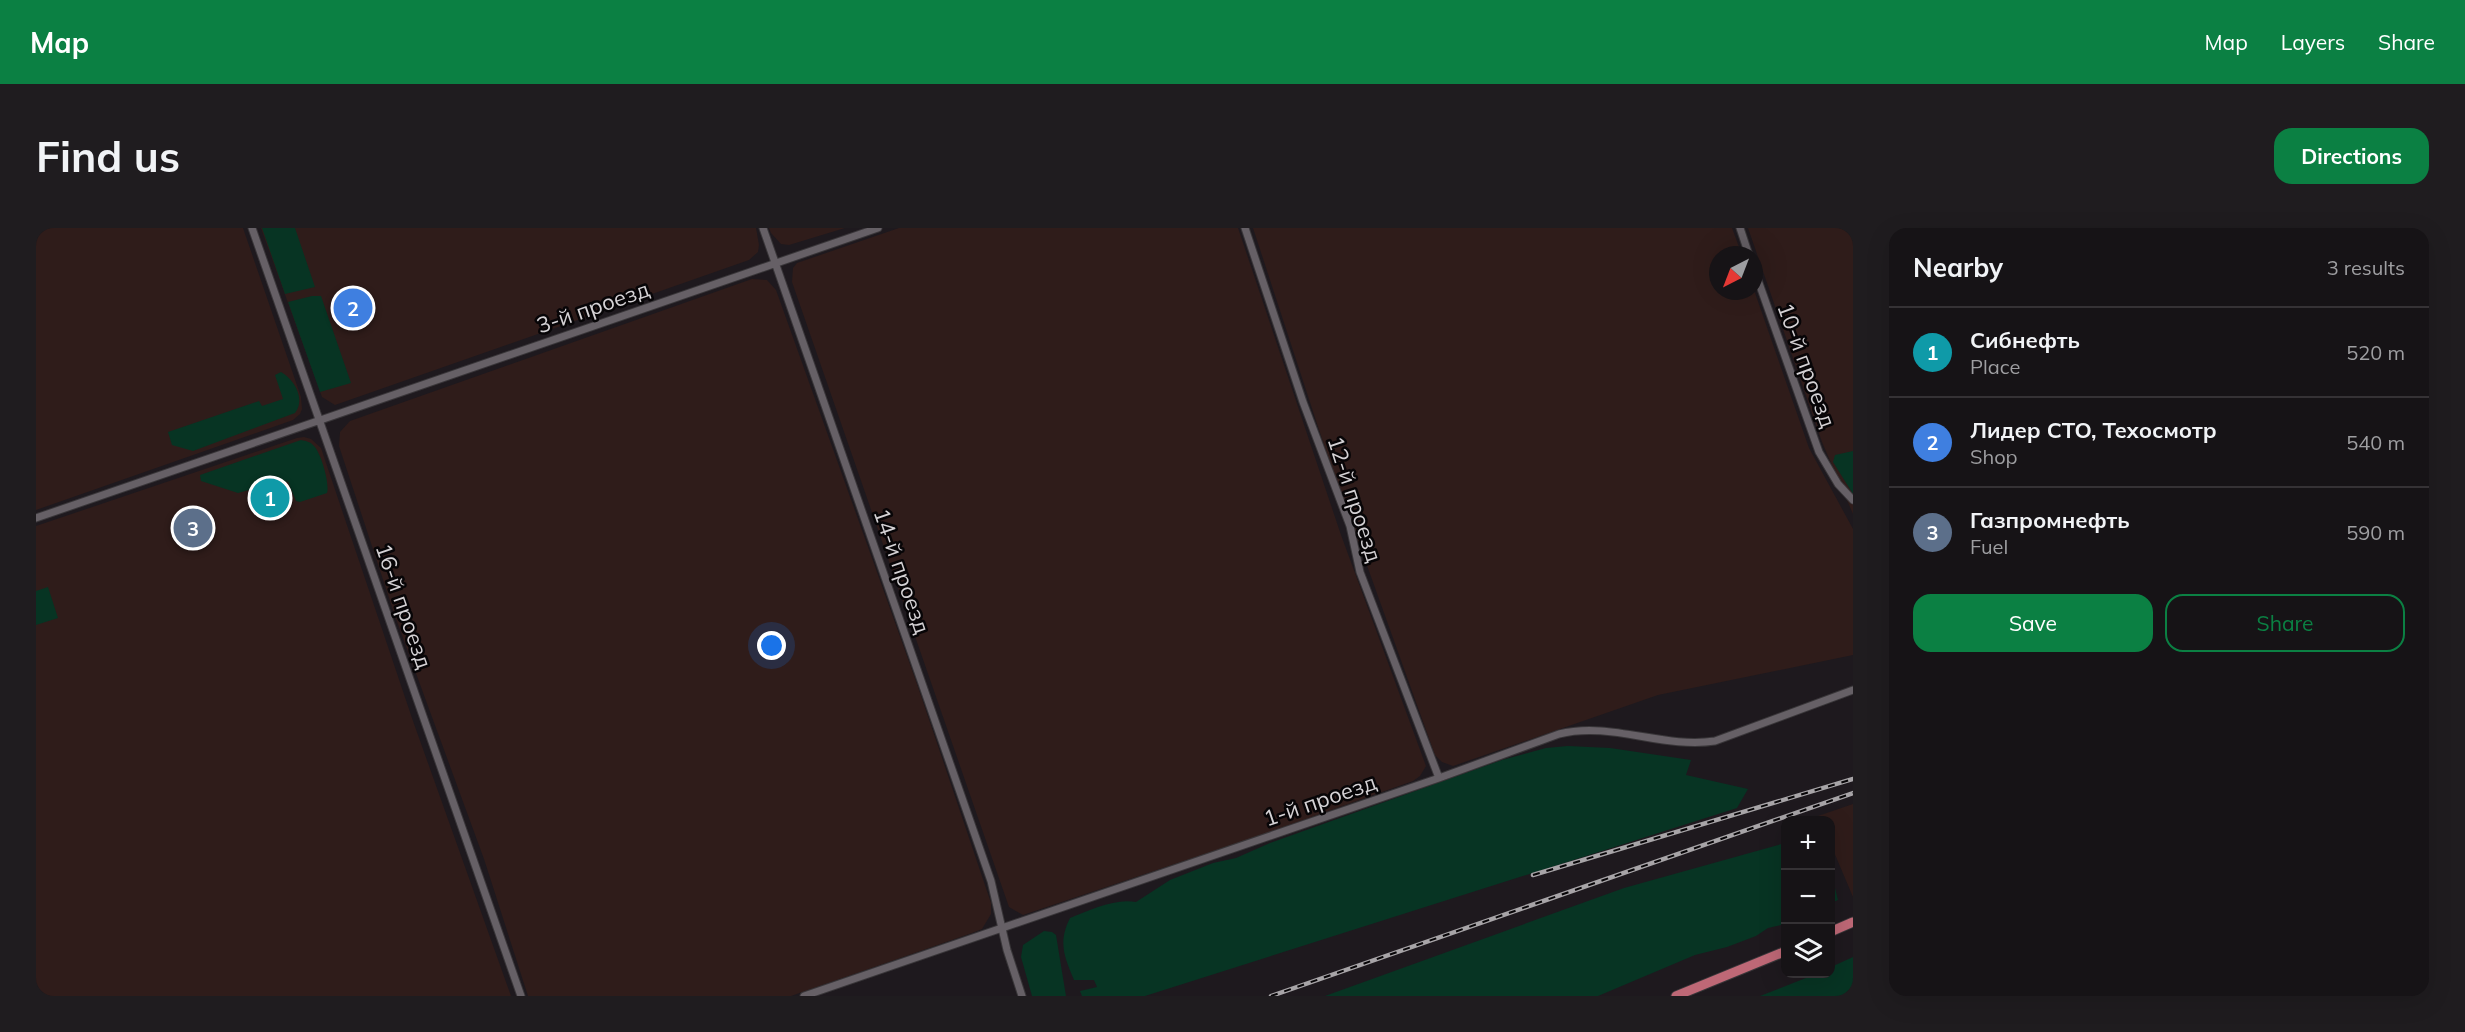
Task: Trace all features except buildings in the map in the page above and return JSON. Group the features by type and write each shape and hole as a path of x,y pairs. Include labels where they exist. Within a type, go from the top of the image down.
{"main road":[{"path":"1835,930 1853,922"},
{"path":"1676,996 1781,953"}],"street":[{"name":"16-й проезд","path":"252,228 521,996"},
{"name":"14-й проезд","path":"763,228 991,881 1007,950 1022,996"},
{"name":"3-й проезд","path":"36,518 878,228"},
{"name":"12-й проезд","path":"1245,228 1303,402 1350,526 1360,572 1438,778"},
{"path":"1740,228 1746,246"},
{"name":"10-й проезд","path":"1763,294 1820,452 1832,476 1853,500"},
{"name":"1-й проезд","path":"804,996 1572,731 1610,732 1694,743 1715,741 1853,690"}],"shaded area":[{"path":"36,228 243,228 301,397 300,414 293,420 36,510"},
{"path":"261,228 756,228 759,245 758,252 749,260 335,405 322,397"},
{"path":"769,228 845,228 789,245 781,244"},
{"path":"899,228 1238,228 1341,535 1426,766 1420,776 1413,781 1255,837 1023,915 1009,907 792,282 793,268 797,263"},
{"path":"1253,228 1732,228 1739,246 1709,246 1709,300 1757,300 1809,448 1853,529 1853,655 1658,695 1453,766 1442,762 1435,755 1327,454"},
{"path":"1748,228 1853,228 1853,514 1822,442 1763,271 1763,246 1754,246"},
{"path":"752,279 767,280 776,290 917,684 991,903 991,914 982,929 791,996 528,996 484,859 395,616 339,446 340,432 350,421"},
{"path":"304,437 311,439 321,448 413,721 511,996 36,996 36,526"},
{"path":"1853,804 1853,897 1835,854 1835,816 1818,816"}],"green space":[{"path":"262,228 295,228 315,287 285,294"},
{"path":"321,296 351,383 320,392 288,302"},
{"path":"281,372 290,379 297,390 299,402 295,413 193,451 172,445 168,432 259,401 262,406 283,399 275,375"},
{"path":"301,440 313,445 317,450 326,476 327,493 300,502 296,501 288,482 281,481 238,493 201,481 200,475"},
{"path":"1853,451 1853,494 1833,462 1835,455"},
{"path":"48,587 58,618 36,625 36,591"},
{"path":"1568,746 1610,748 1691,760 1686,775 1748,789 1737,808 1145,996 1082,996 1080,991 1097,987 1094,980 1074,980 1067,964 1063,942 1070,918 1111,903 1136,902 1170,880 1213,863 1236,858 1270,843 1502,760 1546,748"},
{"path":"1781,844 1781,925 1768,928 1756,936 1727,947 1695,955 1598,996 1325,996 1624,888"},
{"path":"1044,931 1056,935 1066,996 1032,996 1021,957 1023,945"},
{"path":"1853,957 1853,996 1760,996 1806,978 1835,978 1835,965"}],"railway":[{"path":"1533,875 1853,779"},
{"path":"1271,996 1853,793"}],"place":[{"name":"Лидер СТО, Техосмотр","path":"353,308"},
{"name":"Сибнефть","path":"270,498"},
{"name":"Газпромнефть","path":"193,528"}]}
